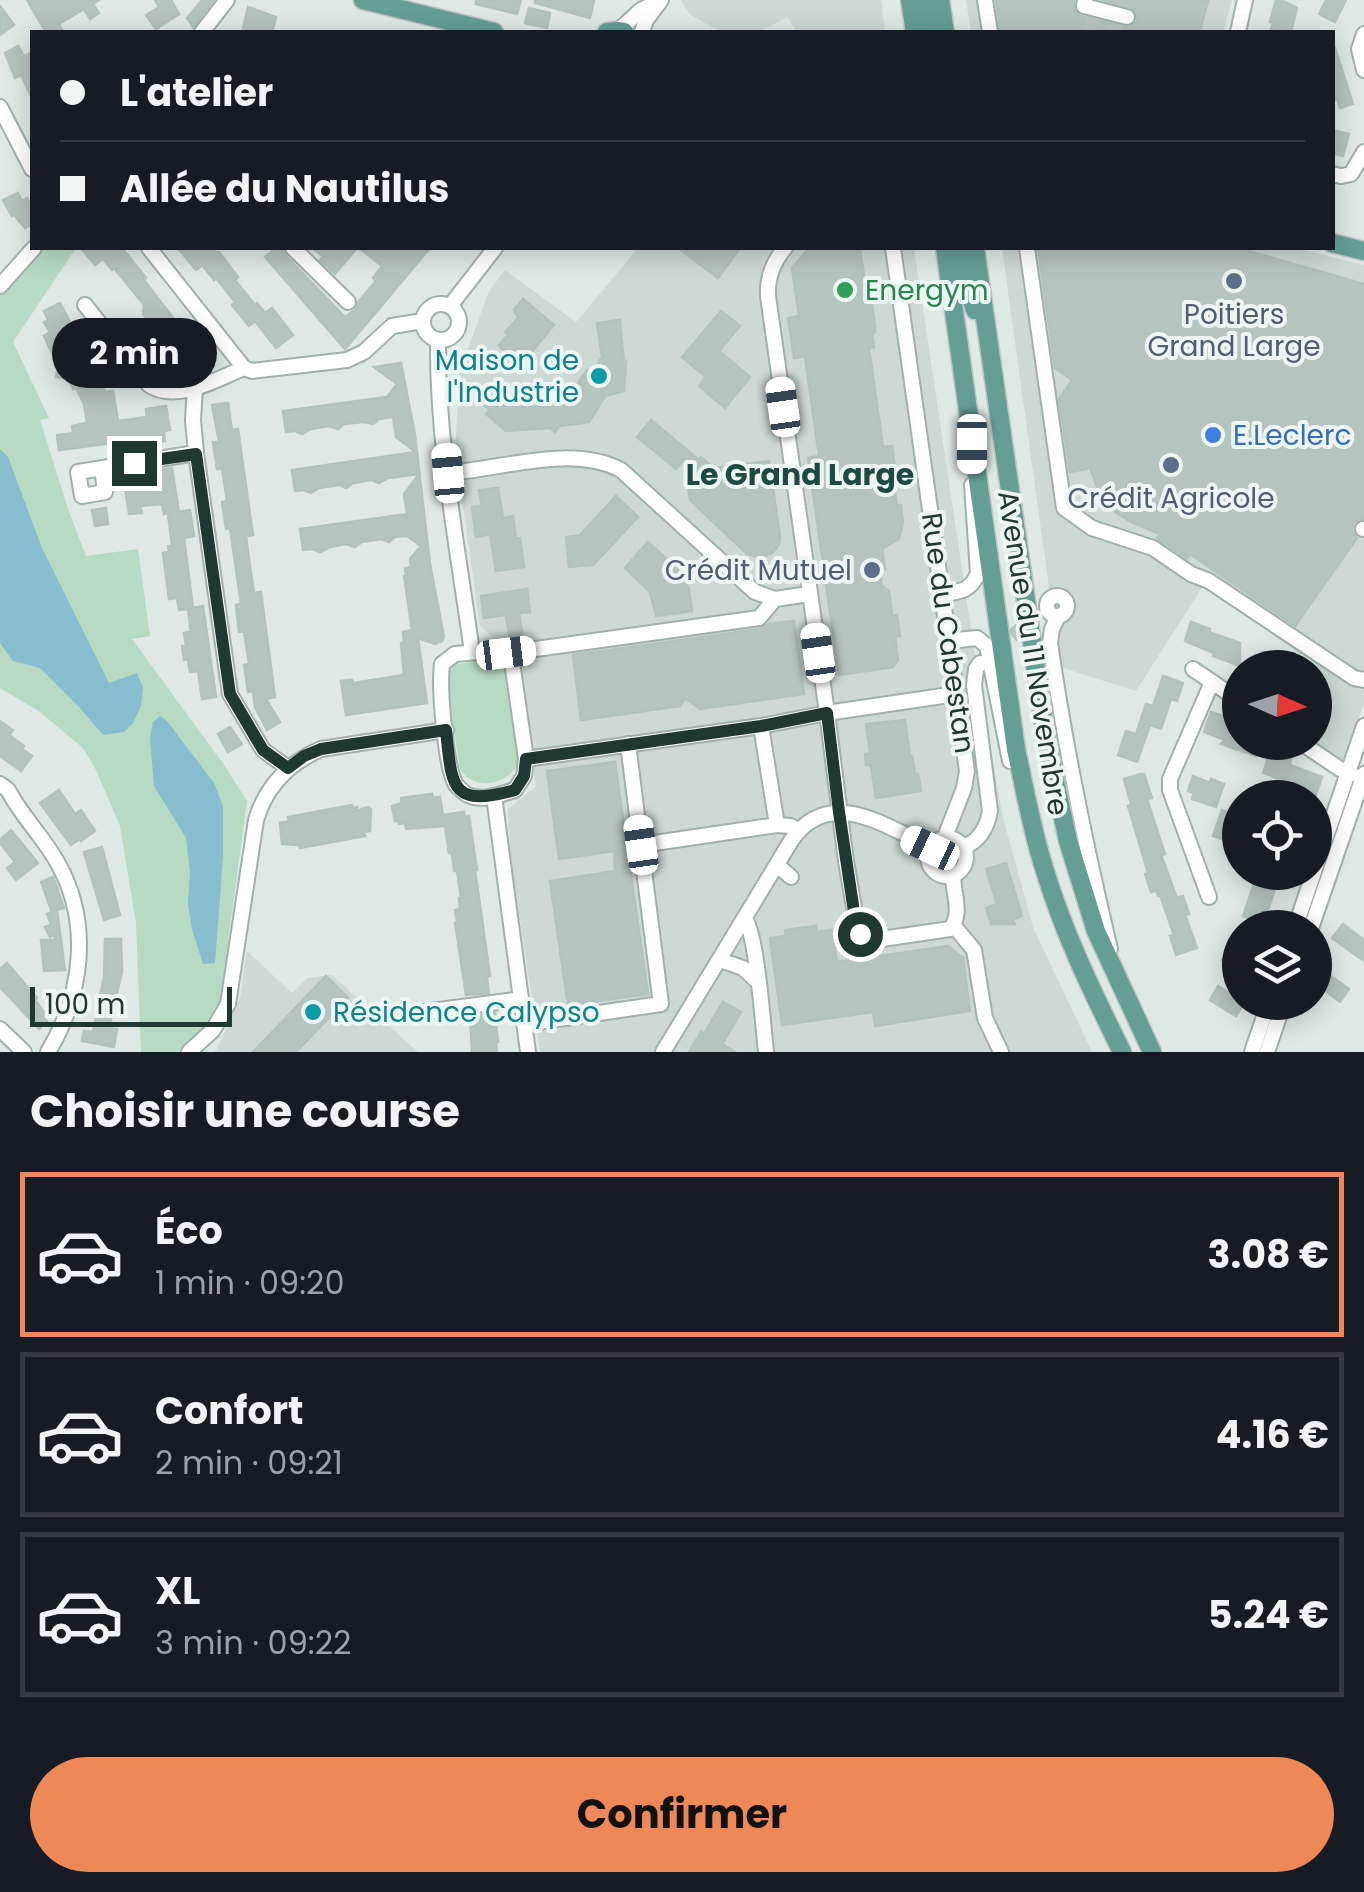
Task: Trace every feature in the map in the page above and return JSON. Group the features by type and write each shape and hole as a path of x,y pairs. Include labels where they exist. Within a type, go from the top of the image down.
{"main road":[{"path":"363,0 486,30"},
{"path":"910,0 915,30"},
{"path":"924,0 930,30"},
{"path":"940,0 945,30"},
{"path":"1335,244 1364,251"},
{"name":"Avenue du 11 Novembre","path":"945,250 1016,749 1032,826 1059,914 1122,1052"},
{"path":"962,250 968,286 994,372"},
{"name":"Avenue du 11 Novembre","path":"975,250 1046,739 1068,841 1096,931 1152,1052"}],"street":[{"path":"204,30 227,0"},
{"path":"618,30 641,10 662,0"},
{"path":"643,30 662,0"},
{"path":"986,0 990,30"},
{"path":"1085,0 1084,6 1112,6 1126,17"},
{"path":"1238,30 1246,0"},
{"path":"1364,34 1359,49 1364,70"},
{"path":"0,108 30,165"},
{"path":"1335,175 1351,174 1364,152"},
{"path":"0,286 32,250"},
{"path":"152,250 244,368"},
{"path":"295,250 348,302"},
{"path":"450,306 493,250"},
{"path":"785,250 771,271 768,296 856,925 860,934 870,940 927,934 954,926"},
{"name":"Rue du Cabestan","path":"894,250 967,779 945,837"},
{"path":"1027,250 1064,508 1092,528 1153,548 1354,678 1364,680"},
{"path":"84,305 149,384 164,392 195,388 244,368 261,372 346,360 364,352 392,326 423,321"},
{"path":"450,306 458,316 458,328 450,338 438,340 430,336 423,321 429,308 450,306"},
{"path":"438,340 448,473 472,652"},
{"path":"195,388 196,454 230,694 263,750 288,768"},
{"path":"942,594 967,589 978,573 972,444"},
{"path":"102,468 196,454"},
{"path":"448,473 562,458 604,461 621,470 755,592 774,599 810,594"},
{"path":"506,653 512,662 526,759 524,776 515,790 486,798 470,797 457,787 450,768 440,680 442,664 455,654 534,650 760,618 774,599"},
{"path":"1049,612 1063,734 1085,846 1118,979"},
{"path":"948,641 977,638 988,646 1013,773 1032,826"},
{"path":"964,847 980,836 990,812 974,685 980,663"},
{"path":"1192,669 1222,689"},
{"path":"1209,896 1170,790 1170,779 1212,682"},
{"path":"526,759 956,694"},
{"path":"761,726 777,825"},
{"path":"1316,910 1358,775 1364,726"},
{"path":"189,1052 214,1030 228,1004 256,820 270,788 288,768 321,749 446,730"},
{"path":"524,1024 661,1004 628,744"},
{"path":"1332,760 1358,775"},
{"path":"1332,832 1358,775"},
{"path":"0,784 57,862 77,917 79,967 71,1008 48,1052"},
{"path":"494,796 528,1052"},
{"path":"663,1052 799,830 823,816 855,813 930,848"},
{"path":"641,845 777,825 799,830"},
{"path":"945,837 956,839 964,847 965,864 953,875 934,872 928,860 934,842 945,837"},
{"path":"776,866 792,877"},
{"path":"953,875 957,915 954,926"},
{"path":"746,919 755,956 766,1052"},
{"path":"954,926 974,952 985,1018 1001,1052"},
{"path":"723,955 744,950 755,956"},
{"path":"723,955 758,982"},
{"path":"424,1012 521,998"},
{"path":"1252,1052 1263,1020"},
{"path":"1267,1052 1278,1020"},
{"path":"0,1029 24,1052"}],"shaded area":[{"path":"681,0 881,0 885,30 796,30 787,17 763,30 718,30 690,15"},
{"path":"966,0 1232,0 1224,30 971,30"},
{"path":"636,250 914,250 1002,814 1033,927 1092,1052 540,1052 510,854 508,809 536,786 517,649 513,639 494,638 480,626 455,450 460,371 489,291 505,270 576,322"},
{"name":"E.Leclerc","path":"1002,250 1304,250 1364,265 1364,702 1344,763 1332,754 1332,650 1296,650 1203,586 1136,691 1060,667"},
{"path":"247,951 292,993 307,978 332,975 418,1052 214,1052 240,998"}],"green space":[{"path":"40,250 75,250 13,342 49,418 40,420 86,556 138,549 150,636 132,639 247,801 223,999 209,1025 190,1045 177,1052 141,1052 136,923 120,826 96,770 83,748 40,712 0,688 0,292"},
{"path":"488,659 500,663 506,673 518,763 507,777 481,783 460,769 446,681 454,665"}],"water":[{"path":"0,449 8,457 42,548 109,683 137,673 143,688 141,706 124,732 103,735 40,668 13,661 0,643"},
{"path":"160,716 214,783 223,806 215,963 203,964 192,929 186,838 154,786 150,738 153,722"}],"building":[{"path":"27,0 99,0 93,4 99,13 90,19 84,9 59,24 62,30 45,30"},
{"path":"155,0 171,0 179,14 156,29 146,15 159,7"},
{"path":"202,0 214,0 193,27 187,18"},
{"path":"476,0 521,0 517,14 476,4"},
{"path":"535,0 594,0 590,18"},
{"path":"996,0 1074,0 1074,10 1080,16 1131,27 1137,21 1135,10 1103,0 1208,0 1200,30 1000,30"},
{"path":"1276,0 1297,8 1292,30 1271,30"},
{"path":"1326,0 1346,0 1335,22 1319,14"},
{"path":"0,6 14,25 0,35"},
{"path":"248,7 276,17 273,30 243,29"},
{"path":"529,8 550,13 547,28 525,23"},
{"path":"18,46 24,56 30,53 30,94 21,75 15,78 5,53"},
{"path":"1335,48 1353,104 1340,108"},
{"path":"1335,131 1349,134 1343,156 1335,154"},
{"path":"18,193 22,201 27,198 30,225 25,228 12,216 3,200"},
{"path":"83,250 124,250 203,352 190,362 162,327 143,314 144,305 114,268 103,259 95,265"},
{"path":"180,250 219,252 255,305 265,313 272,308 293,335 276,348 255,321 249,326 216,278 202,265 196,270"},
{"path":"274,250 282,250 345,317 356,309 382,266 362,250 428,250 345,349 265,257"},
{"path":"315,250 355,250 335,274 320,260 323,256"},
{"path":"681,250 739,250 718,278"},
{"path":"807,250 860,250 865,282 870,288 875,332 874,347 869,348 883,447 892,446 895,466 891,466 903,523 899,539 882,549 885,569 879,570 882,586 889,591 892,616 897,615 900,636 895,637 898,660 893,667 839,675 808,458 819,456 805,357 794,358 788,318 799,316 792,268"},
{"name":"E.Leclerc","path":"1038,250 1246,250 1364,284 1364,518 1354,523 1352,530 1357,538 1295,626 1190,554 1187,558 1157,538 1160,534 1114,511 1100,494 1090,468 1070,472 1059,399 1072,380 1055,368"},
{"path":"523,299 554,325 522,364 499,345 518,318 514,310"},
{"path":"60,303 70,322 66,324 71,333 70,345 84,373 93,368 105,392 113,391 118,421 147,417 146,409 166,406 170,430 164,431 165,441 150,443 150,438 59,450 57,435 73,433 72,426 87,423 76,388 68,379 56,377 58,366 44,336 50,332 44,322 48,320 44,311"},
{"path":"721,311 740,326 719,351 750,377 725,408 699,386 706,377 682,357"},
{"name":"Maison de l'Industrie","path":"620,320 626,362 624,391 605,396 589,422 559,426 555,432 550,428 506,431 486,414 490,410 484,405 496,392 509,403 514,397 526,408 575,400 584,386 578,383 587,370 592,373 602,357 597,323"},
{"path":"401,363 415,435 430,564 444,637 435,644 418,638 427,703 346,715 341,681 353,683 404,675 401,643 403,632 412,630 405,568 411,567 410,559 421,546 407,536 389,542 362,542 355,547 346,544 320,552 303,550 300,529 407,514 404,494 419,474 379,483 353,483 346,488 319,488 311,493 295,491 292,470 416,452 396,437 393,417 373,424 311,429 302,434 286,432 283,411 387,397 397,384 374,367"},
{"path":"228,403 232,430 238,429 253,535 246,536 250,566 254,593 261,592 275,697 266,699 280,722 267,730 255,707 253,691 248,692 244,665 249,664 236,605 241,604 230,528 226,529 222,502 227,501 213,442 219,442 212,405"},
{"path":"651,420 714,468 769,461 780,537 772,553 761,558 747,554 690,500 684,459 676,469 637,437"},
{"path":"172,468 179,512 190,510 194,536 184,538 193,608 203,606 216,697 202,699 198,671 190,672 188,659 184,660 184,633 191,632 188,609 179,610 177,598 169,599 163,553 172,546 168,513 164,514 162,504 140,506 142,513 129,514 124,482 159,477 158,470"},
{"path":"498,488 503,518 513,516 524,567 496,571 490,534 476,537 472,507 482,506 479,490"},
{"path":"616,496 638,517 593,565 569,567 566,537 580,535"},
{"path":"106,508 108,524 95,526 92,510"},
{"path":"648,542 678,569 689,589 692,611 656,616 650,592 625,568"},
{"path":"527,589 530,612 519,613 523,640 510,641 506,615 484,618 481,596"},
{"path":"794,621 804,694 700,709 685,698 680,706 581,720 573,655"},
{"path":"1191,622 1240,643 1240,650 1222,650 1222,659 1185,641"},
{"path":"1163,676 1183,683 1177,701 1171,699 1161,729 1150,725 1137,762 1118,755 1126,731 1136,734 1146,704 1153,706"},
{"path":"1211,712 1222,716 1222,739 1204,732"},
{"path":"905,720 910,756 921,791 876,798 871,765 866,765 865,754 870,753 866,724"},
{"path":"0,721 13,730 9,735 32,756 21,771 0,756"},
{"path":"230,727 242,744 228,752 218,734"},
{"path":"1267,760 1291,760 1290,765 1322,777 1282,780 1263,773"},
{"path":"615,762 648,994 568,1005 550,881 615,871 614,851 559,859 547,771"},
{"path":"1144,774 1152,798 1147,799 1165,854 1161,855 1177,898 1183,896 1189,914 1185,915 1197,948 1176,955 1170,936 1174,935 1160,895 1156,890 1151,892 1145,874 1148,873 1128,806 1131,804 1124,779"},
{"path":"1193,776 1222,783 1216,807 1192,799 1194,793 1188,791"},
{"path":"59,790 75,814 81,810 95,831 71,845 40,803"},
{"path":"432,794 433,798 440,797 443,815 464,812 465,817 469,816 489,993 466,995 455,923 455,910 460,909 461,898 445,826 406,829 405,823 395,821 392,806 402,803 401,798"},
{"path":"352,805 357,811 371,809 370,831 364,832 365,836 300,848 282,844 280,823 289,821 288,817"},
{"path":"1222,810 1222,839 1213,836"},
{"path":"11,830 38,863 16,880 7,868 15,862 0,843"},
{"path":"102,847 120,915 104,920 84,852"},
{"path":"1006,863 1022,916 1013,919 1015,924 991,924 986,908 997,904 986,869"},
{"path":"53,877 64,908 57,910 65,970 44,971 41,940 56,940 45,927 51,925 47,914 52,912 41,882"},
{"path":"1252,890 1275,890 1268,910 1245,910"},
{"path":"1343,924 1364,940 1364,961 1332,938"},
{"path":"816,926 816,932 832,930 837,962 948,946 963,958 970,1011 875,1026 873,1012 782,1025 770,938 786,936 785,930"},
{"path":"105,939 121,939 122,972 109,1028 117,1029 114,1047 82,1041 84,1031 93,1032 104,977"},
{"path":"7,963 47,1016 39,1029 0,987 0,969"},
{"name":"Résidence Calypso","path":"326,976 348,998 296,1052 253,1052"},
{"path":"1332,977 1349,989 1340,1002 1332,996"},
{"path":"1218,986 1222,989 1222,1007 1210,1000"},
{"path":"723,1002 741,1012 722,1044 735,1052 689,1052 701,1032 704,1034"},
{"path":"495,1013 497,1052 472,1052 470,1017"}],"tunnel":[{"path":"1090,30 1098,0"},
{"path":"1114,30 1122,0"},
{"path":"996,650 1041,611"}],"place":[{"name":"Poitiers Grand Large","path":"1234,281"},
{"name":"Energym","path":"845,290"},
{"name":"Maison de l'Industrie","path":"599,376"},
{"name":"E.Leclerc","path":"1213,435"},
{"name":"Crédit Agricole","path":"1171,465"},
{"name":"Crédit Mutuel","path":"872,570"},
{"name":"Résidence Calypso","path":"313,1012"}],"district":[{"name":"Le Grand Large","path":"800,474"}],"route":[{"path":"134,463 196,454 230,694 263,750 288,768 321,749 446,730 450,768 457,787 470,797 486,798 515,790 524,776 526,759 827,713 846,862 860,934"}]}
